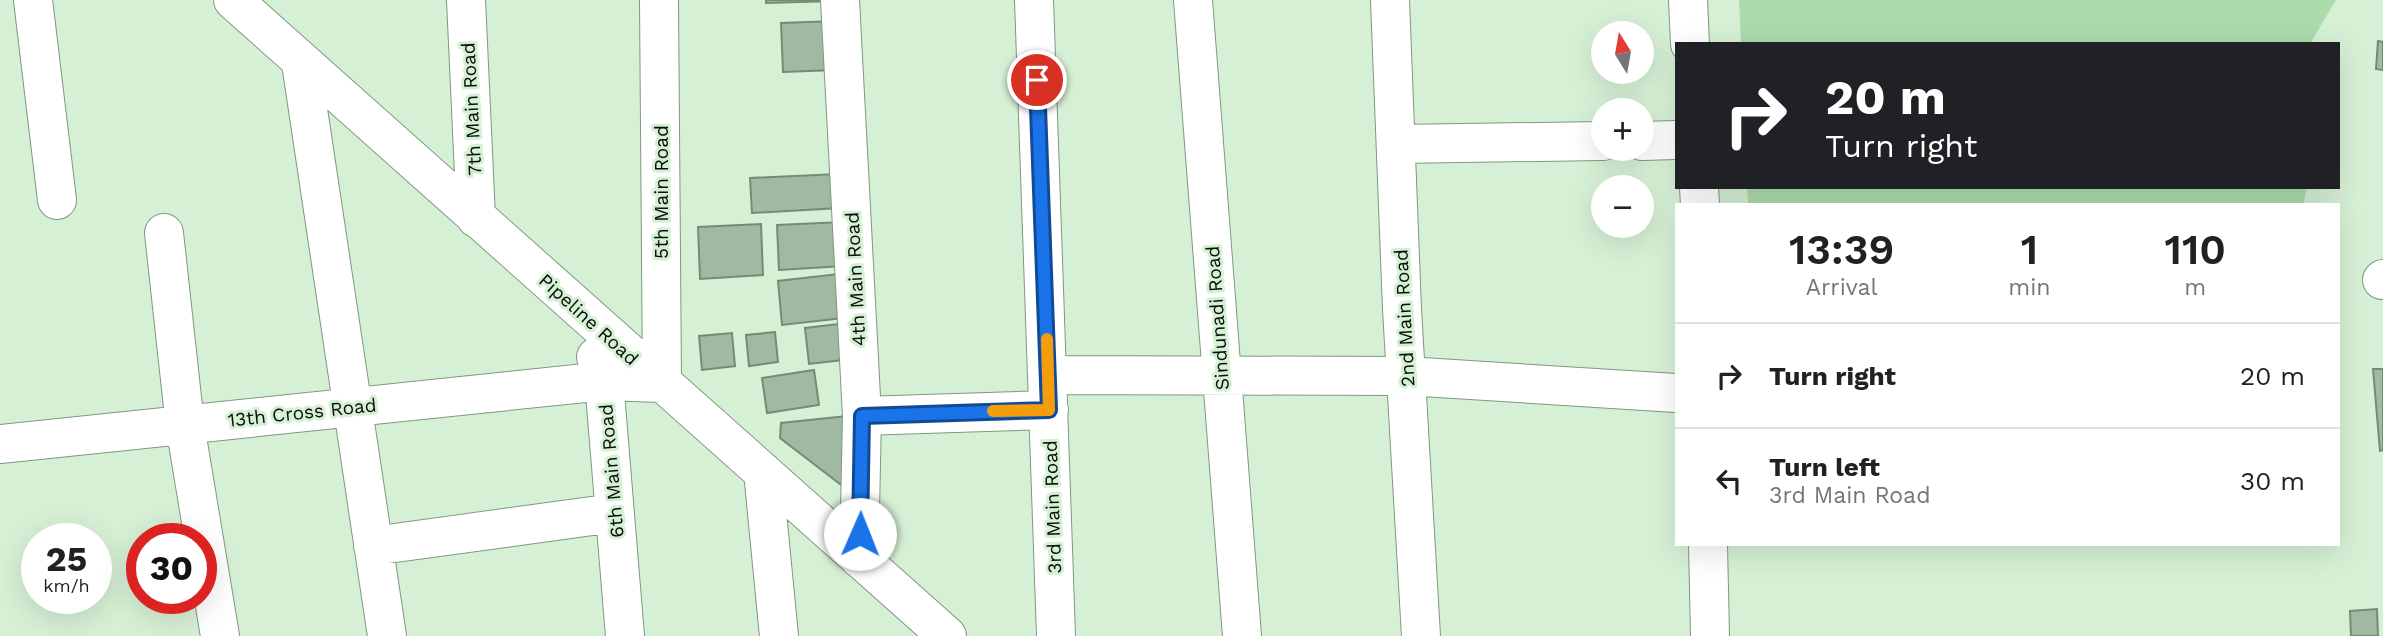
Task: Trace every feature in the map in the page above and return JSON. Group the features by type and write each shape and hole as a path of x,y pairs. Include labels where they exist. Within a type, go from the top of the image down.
{"street":[{"path":"33,0 57,200"},
{"name":"Pipeline Road","path":"233,0 947,636"},
{"name":"7th Main Road","path":"466,0 476,218"},
{"name":"5th Main Road","path":"660,0 662,383"},
{"name":"4th Main Road","path":"840,0 862,416 859,558"},
{"name":"3rd Main Road","path":"1034,0 1056,636"},
{"name":"Sindunadi Road","path":"1193,0 1242,636"},
{"name":"2nd Main Road","path":"1390,0 1420,636"},
{"path":"1688,0 1690,42"},
{"path":"301,63 387,636"},
{"path":"1654,141 1675,140"},
{"path":"1396,144 1591,141"},
{"path":"164,233 185,425 220,636"},
{"name":"6th Main Road","path":"579,309 604,381 625,636"},
{"path":"862,416 1049,392 1222,376 1406,376 1675,393"},
{"name":"13th Cross Road","path":"0,444 604,381 662,383"},
{"path":"763,472 779,636"},
{"path":"373,546 614,513"},
{"path":"1708,546 1710,636"}],"green space":[{"path":"1739,0 2336,0 2311,42 1741,42"},
{"path":"1747,189 2307,189 2303,203 1748,203"}],"building":[{"path":"766,0 836,0 836,1 766,3"},
{"path":"835,21 836,70 783,72 781,23"},
{"path":"2378,41 2383,42 2383,70 2376,69"},
{"path":"838,174 840,208 752,213 750,178"},
{"path":"842,222 844,266 779,270 777,225"},
{"path":"761,224 763,275 700,279 698,227"},
{"path":"847,273 852,317 782,325 778,281"},
{"path":"847,323 851,359 809,364 805,328"},
{"path":"775,332 778,362 749,366 746,335"},
{"path":"732,333 735,366 702,370 699,336"},
{"path":"2373,369 2383,369 2383,450 2380,451"},
{"path":"814,370 819,405 767,413 762,378"},
{"path":"856,415 858,498 780,438 781,423"},
{"path":"2377,609 2378,636 2351,636 2350,611"}],"slow traffic":[{"path":"993,411 1049,410 1047,339"}],"route":[{"path":"860,534 862,416 1049,410 1037,80"}]}
